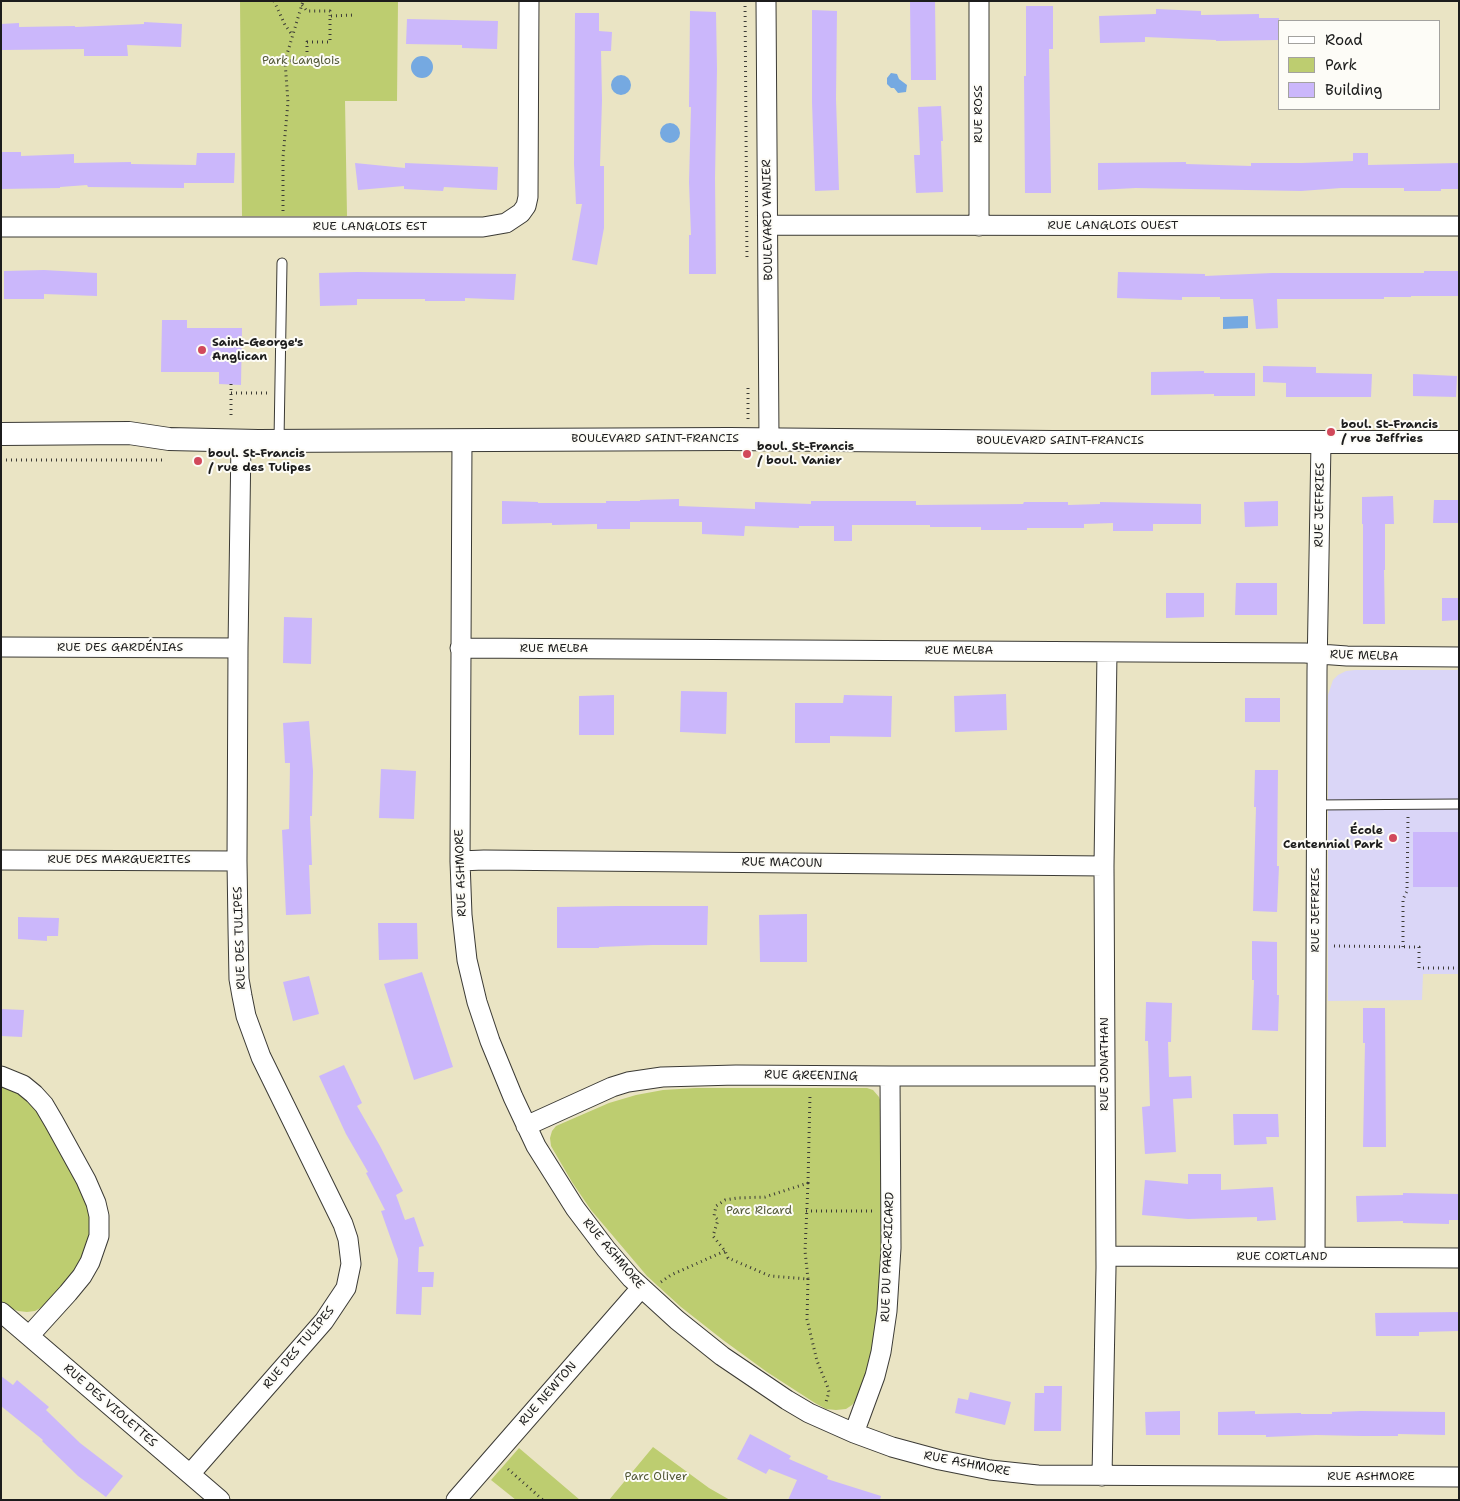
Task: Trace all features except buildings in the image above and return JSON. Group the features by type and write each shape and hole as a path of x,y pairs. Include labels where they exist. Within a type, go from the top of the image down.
{"street":[{"name":"RUE LANGLOIS EST","path":"1,227 484,227 506,223 521,213 526,206 528,197 529,1"},
{"name":"BOULEVARD VANIER","path":"766,1 770,439"},
{"name":"RUE ROSS","path":"979,1 979,226"},
{"name":"RUE LANGLOIS OUEST","path":"768,226 1459,226"},
{"name":"BOULEVARD SAINT-FRANCIS","path":"1,434 129,433 169,439 241,441 770,439 1459,442"},
{"name":"RUE ASHMORE","path":"462,440 460,861 464,940 477,1002 498,1062 526,1126 575,1208 606,1249 649,1287 677,1320 742,1370 802,1408 854,1433 892,1447 967,1466 1029,1474 1459,1477"},
{"name":"RUE DES TULIPES","path":"190,1474 324,1321 346,1288 351,1264 351,1253 343,1224 261,1057 246,1016 239,979 238,648 241,441"},
{"name":"RUE JEFFRIES","path":"1315,1257 1316,805 1320,442"},
{"name":"RUE DES GARDÉNIAS","path":"1,647 238,648"},
{"name":"RUE MELBA","path":"460,648 1107,652 1459,657"},
{"name":"RUE JONATHAN","path":"1102,1476 1106,1256 1104,866 1107,652"},
{"name":"RUE DES MARGUERITES","path":"1,860 238,861"},
{"name":"RUE MACOUN","path":"460,861 1104,866"},
{"name":"RUE GREENING","path":"526,1126 612,1087 644,1079 703,1075 1105,1076"},
{"path":"1,1076 23,1085 44,1105 86,1180 96,1202 99,1216 99,1236 90,1262 82,1276 29,1336"},
{"name":"RUE DU PARC-RICARD","path":"854,1433 875,1376 881,1352 887,1311 891,1239 890,1076"},
{"name":"RUE CORTLAND","path":"1106,1256 1459,1258"},
{"name":"RUE NEWTON","path":"456,1500 649,1287"},
{"name":"RUE DES VIOLETTES","path":"1,1312 220,1500"}],"lane":[{"path":"279,440 282,263"},
{"path":"1316,805 1459,804"}],"path":[{"path":"274,1 292,36"},
{"name":"BOULEVARD VANIER","path":"745,1 747,264"},
{"path":"283,216 283,157 288,102 285,61 303,3"},
{"path":"285,61 307,60 307,42 330,42 330,10 306,11 303,3"},
{"path":"330,16 355,15"},
{"path":"231,384 231,418"},
{"path":"748,387 748,420"},
{"path":"231,393 280,394"},
{"path":"1,460 168,460"},
{"path":"1403,947 1403,899 1407,891 1408,814"},
{"path":"1338,946 1419,947 1419,968 1459,968"},
{"path":"810,1088 805,1251 808,1279 807,1319 816,1361 829,1392 822,1407"},
{"path":"808,1183 765,1197 725,1200 716,1206 714,1216 718,1220 713,1236 728,1258 770,1276 808,1279"},
{"path":"806,1211 873,1211"},
{"path":"649,1287 725,1251"},
{"path":"506,1468 543,1500"}],"shaded area":[{"name":"École Centennial Park","path":"1459,670 1459,974 1423,974 1422,1000 1328,1001 1328,695 1333,680 1338,675 1346,671"}],"green space":[{"name":"Park Langlois","path":"240,1 398,1 397,101 345,101 347,216 242,216"},
{"path":"1,1086 23,1097 37,1112 53,1135 83,1190 90,1215 90,1242 77,1271 59,1291 35,1311 18,1311 8,1307 1,1301"},
{"name":"Parc Ricard","path":"696,1088 867,1088 873,1090 879,1097 882,1106 882,1267 878,1315 865,1380 858,1398 846,1409 826,1409 815,1403 767,1372 681,1307 647,1276 591,1210 551,1146 550,1138 556,1126 609,1103 663,1090"},
{"name":"Parc Oliver","path":"653,1447 709,1488 730,1500 609,1500"},
{"path":"519,1448 580,1500 516,1500 491,1480"}],"water":[{"path":"422,56 430,59 433,67 430,75 422,78 414,75 411,67 414,59"},
{"path":"891,73 897,74 899,79 907,85 906,92 898,93 887,84 887,78"},
{"path":"621,75 628,78 631,85 628,92 621,95 614,92 611,85 614,78"},
{"path":"670,123 677,126 680,133 677,140 670,143 663,140 660,133 663,126"},
{"path":"1248,316 1248,328 1223,329 1223,317"}],"place":[{"name":"Saint-George's Anglican","path":"202,350"},
{"name":"boul. St-Francis / rue Jeffries","path":"1331,432"},
{"name":"boul. St-Francis / boul. Vanier","path":"747,454"},
{"name":"boul. St-Francis / rue des Tulipes","path":"198,461"},
{"name":"École Centennial Park","path":"1393,838"}]}
